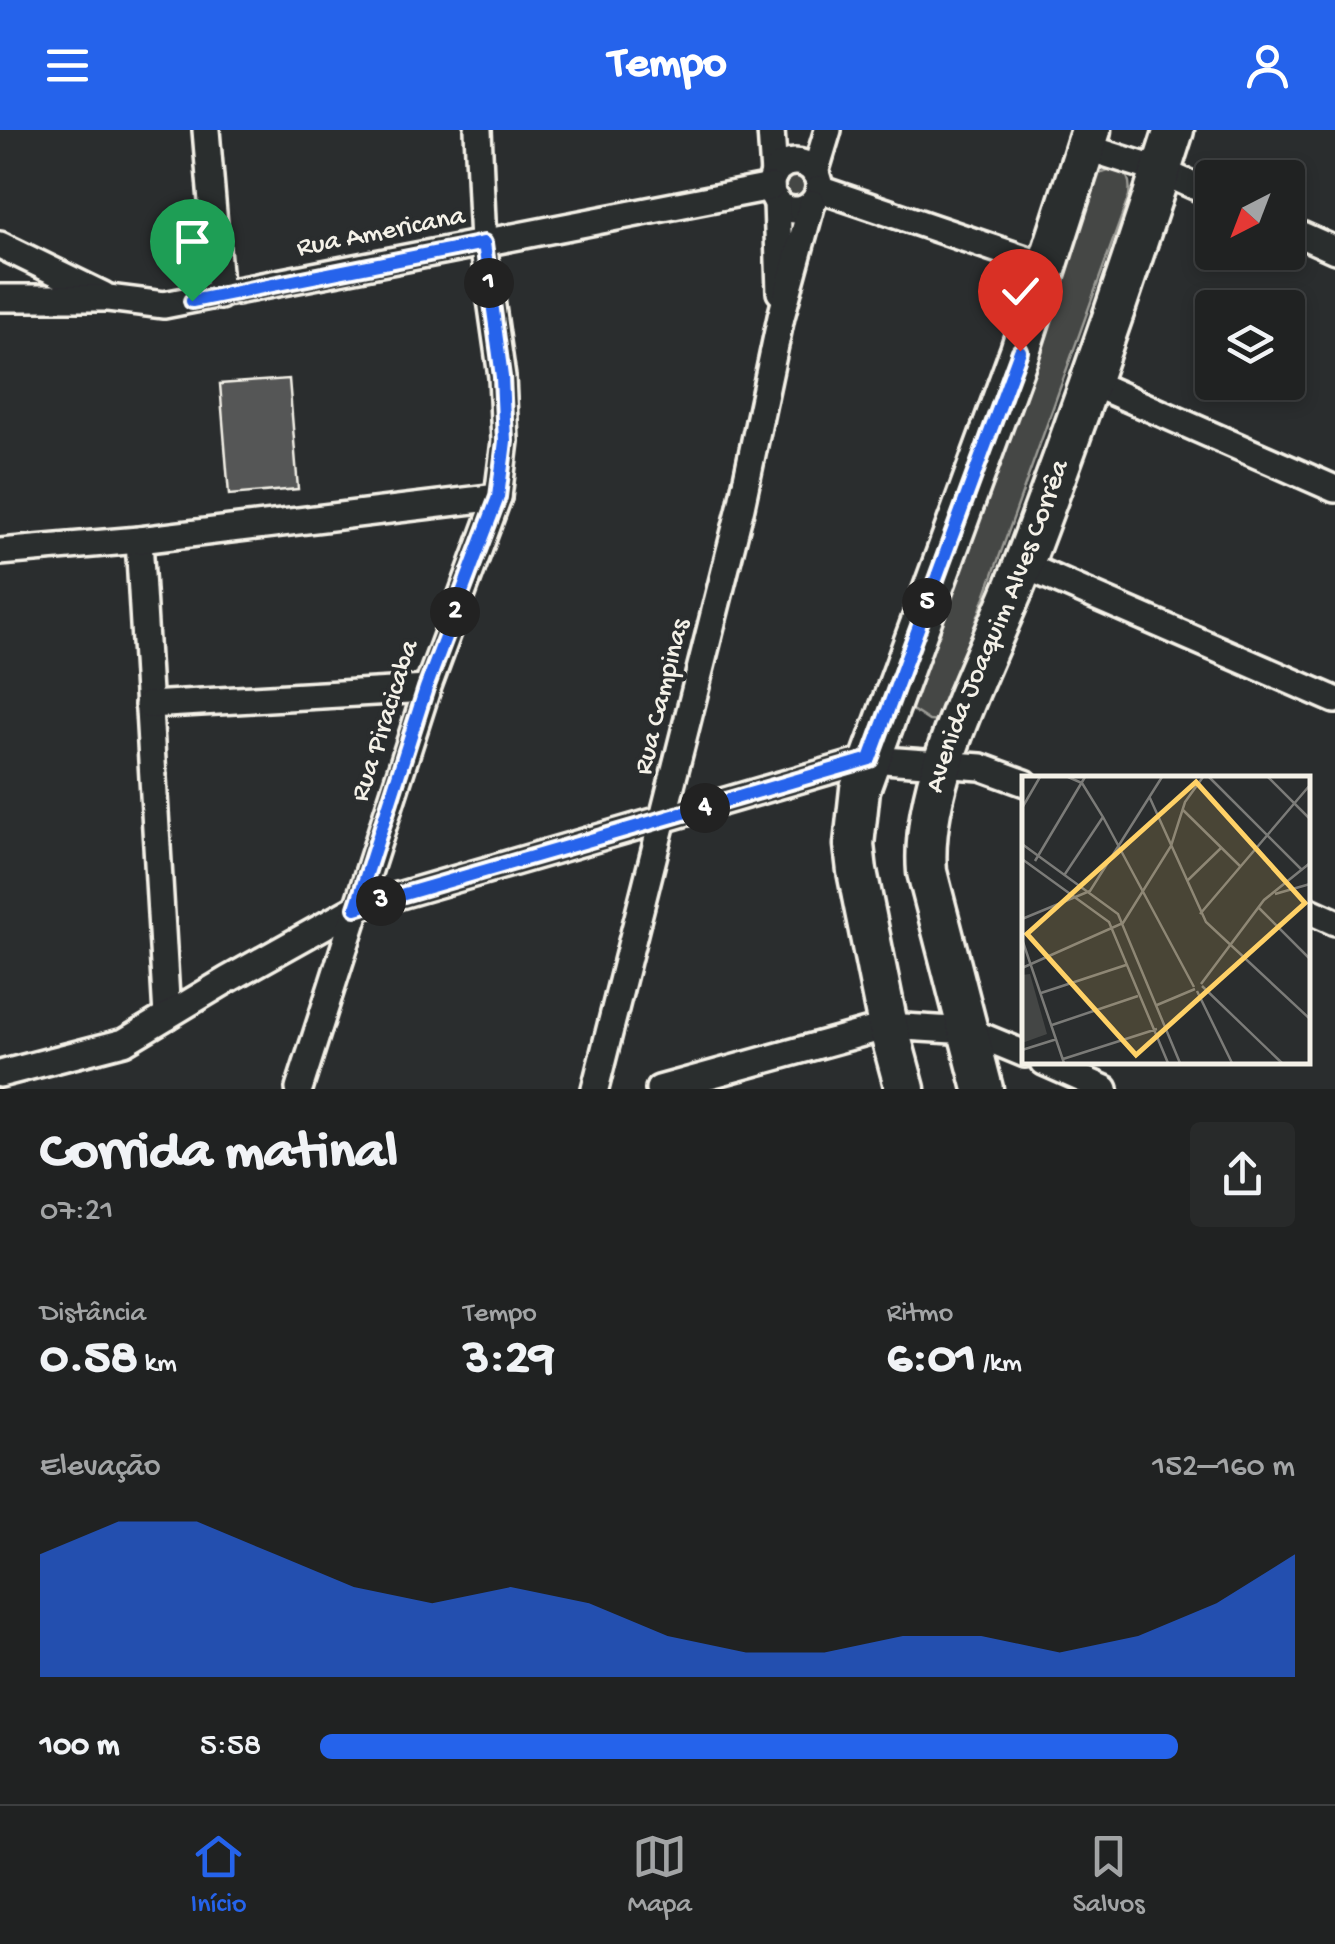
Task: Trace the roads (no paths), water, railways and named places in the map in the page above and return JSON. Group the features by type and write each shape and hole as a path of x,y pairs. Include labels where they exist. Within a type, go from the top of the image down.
{"main road":[{"name":"Avenida Joaquim Alves Corrêa","path":"982,1089 927,872 924,844 928,818 942,764 1024,565 1090,382 1174,130"},
{"path":"905,1089 888,1026 854,846 860,789 1020,351 1088,138"}],"street":[{"path":"206,130 220,296"},
{"name":"Rua Piracicaba","path":"299,1089 426,688 498,497 505,441 502,377 484,243 478,130"},
{"name":"Rua Campinas","path":"771,130 782,317"},
{"name":"Rua Campinas","path":"596,1089 741,507 828,130"},
{"path":"1088,138 1195,186"},
{"path":"815,188 798,210 774,188 780,167 803,163 815,188 1046,266"},
{"name":"Rua Americana","path":"0,298 108,298 164,306 774,188"},
{"path":"1305,237 1335,250"},
{"path":"0,245 108,298"},
{"path":"1090,382 1335,488"},
{"path":"0,552 138,540 498,497"},
{"path":"138,540 167,1016"},
{"path":"1024,565 1335,700"},
{"path":"148,705 426,688"},
{"path":"0,1074 124,1042 356,908 870,759 981,767 1022,781"},
{"path":"1310,911 1335,922"},
{"path":"659,1089 888,1026 969,1031 1022,1053"},
{"path":"1049,1064 1105,1089"}]}
